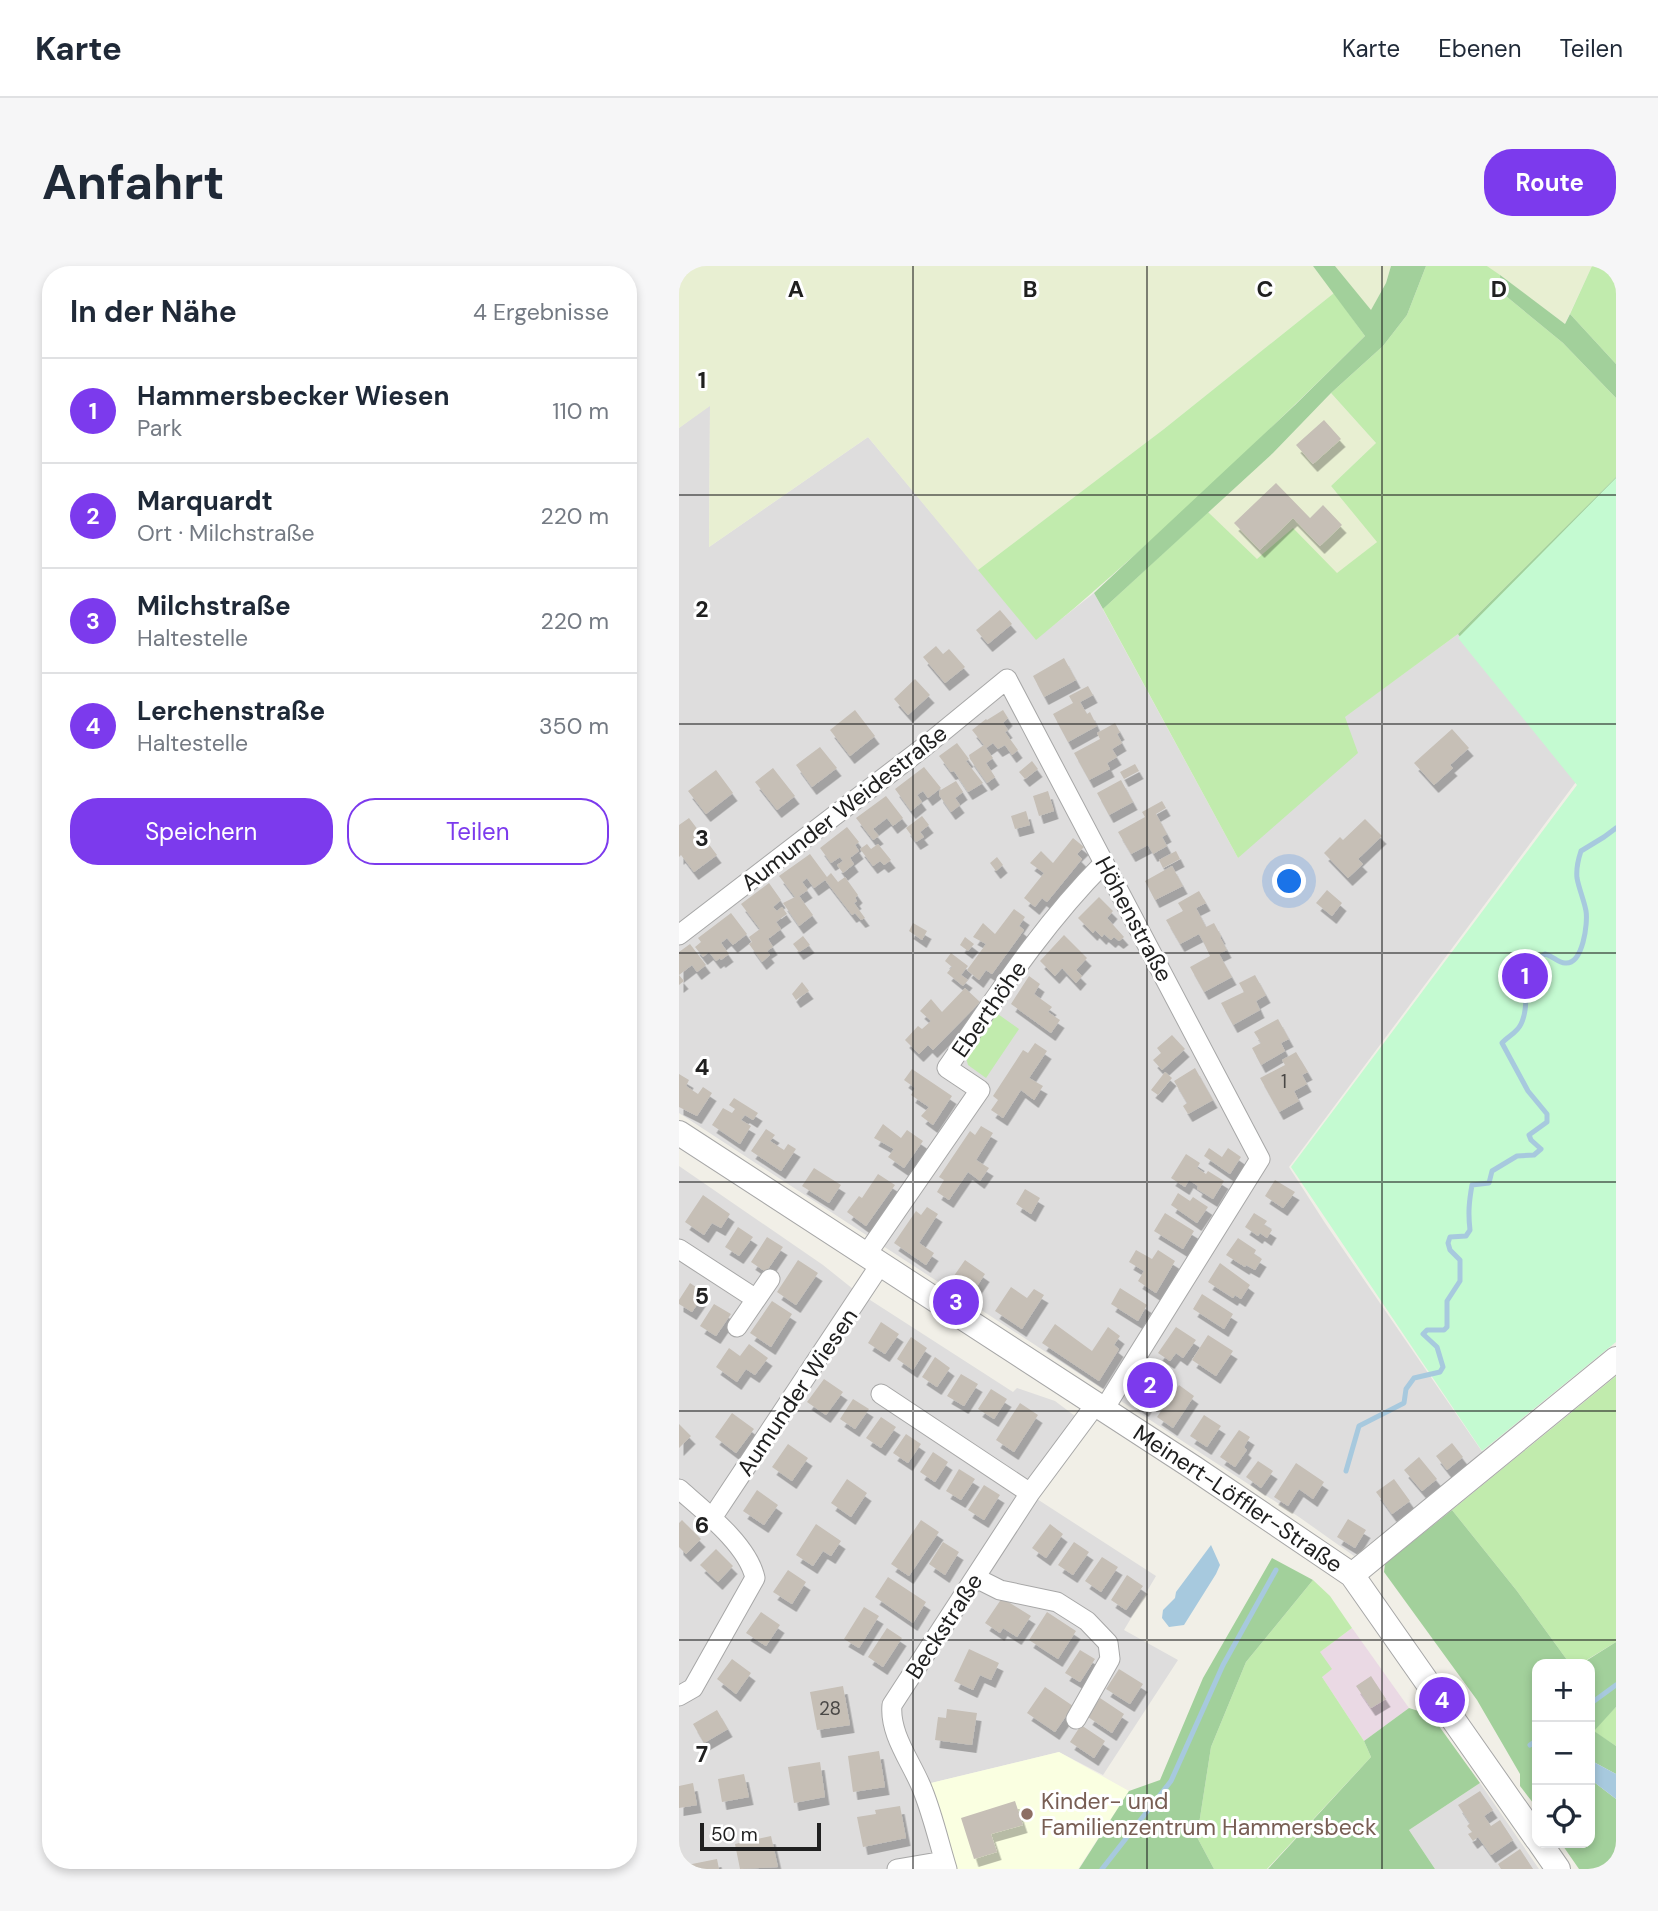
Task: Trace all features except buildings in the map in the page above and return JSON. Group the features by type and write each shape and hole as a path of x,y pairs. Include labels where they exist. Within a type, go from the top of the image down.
{"street":[{"name":"Höhenstraße","path":"1007,679 1260,1159"},
{"name":"Aumunder Weidestraße","path":"679,934 924,747 1007,679"},
{"name":"Eberthöhe","path":"873,1260 981,1090 947,1068 1051,923 1104,863"},
{"name":"Meinert-Löffler-Straße","path":"679,1133 1352,1575 1532,1831"},
{"name":"Beckstraße","path":"945,1865 923,1791 895,1730 891,1715 892,1705 1030,1493 1100,1407 1260,1159"},
{"path":"679,1249 756,1299"},
{"name":"Aumunder Wiesen","path":"712,1518 873,1260"},
{"path":"737,1326 770,1279"},
{"path":"1352,1575 1616,1359"},
{"path":"881,1394 1030,1493"},
{"path":"679,1489 712,1518 752,1564 755,1578 693,1688 679,1696"},
{"path":"976,1578 1000,1590 1057,1602 1087,1622 1108,1643 1109,1660 1076,1718"},
{"name":"Meinert-Löffler-Straße","path":"1544,1848 1558,1869"},
{"path":"897,1869 945,1865"}],"shaded area":[{"path":"679,266 1313,266 1334,293 1164,429 978,570 868,437 709,547 710,406 679,428"},
{"path":"1335,266 1391,266 1386,283 1371,311"},
{"path":"1487,266 1592,266 1565,324"},
{"path":"1331,393 1376,443 1331,486 1378,541 1337,574 1257,560 1208,512 1273,453"},
{"path":"710,405 709,547 868,437 1036,639 1094,593 1238,858 1344,717 1458,634 1576,782 1289,1167 1483,1453 1354,1556 1299,1517 679,1113 679,428"},
{"path":"679,1166 823,1265 853,1289 1013,1392 1017,1388 1055,1401 1087,1425 1037,1499 1156,1576 1124,1630 1178,1660 1103,1775 1059,1752 931,1783 948,1837 930,1846 936,1869 679,1869"},
{"path":"1352,1628 1409,1708 1364,1741 1322,1677 1320,1652"},
{"name":"Kinder- und Familienzentrum Hammersbeck","path":"1059,1752 1129,1791 1078,1869 957,1869 931,1783"},
{"path":"1480,1783 1539,1869 1435,1869 1409,1830"}],"green space":[{"path":"1313,266 1335,266 1371,310 1386,283 1391,266 1426,266 1407,315 1383,346 1331,393 1273,453 1103,609 1094,593 1365,336"},
{"path":"1426,266 1487,266 1500,275 1501,292 1563,343 1616,398 1616,477 1458,634 1345,717 1358,753 1238,858 1103,609 1208,512 1257,559 1293,528 1337,573 1377,542 1331,486 1376,443 1331,393 1383,346 1407,315"},
{"path":"1592,266 1616,266 1616,364 1570,314"},
{"path":"1500,275 1565,324 1570,314 1616,364 1616,398 1563,343 1501,292"},
{"path":"1334,293 1365,336 1163,529 1036,640 978,570 1164,429"},
{"path":"1616,477 1616,493 1461,638 1458,634"},
{"path":"1616,478 1616,1342 1482,1451 1291,1167 1577,785 1458,638"},
{"path":"995,1012 1019,1029 986,1078 968,1065 965,1054"},
{"path":"1616,1376 1616,1642 1588,1659 1566,1659 1517,1591 1452,1510"},
{"path":"1452,1510 1517,1591 1566,1659 1532,1659 1532,1802 1520,1786 1520,1774 1477,1700 1384,1572 1385,1564"},
{"path":"1272,1558 1313,1580 1246,1662 1211,1747 1197,1837 1214,1869 1079,1869 1129,1791 1160,1780 1203,1678"},
{"path":"1313,1580 1330,1596 1352,1628 1320,1652 1332,1669 1322,1677 1364,1741 1371,1757 1267,1869 1214,1869 1197,1837 1211,1747 1246,1662"},
{"path":"1616,1642 1616,1707 1595,1730 1595,1659 1589,1659"},
{"path":"1616,1707 1616,1746 1595,1732 1595,1729"},
{"path":"1409,1708 1431,1715 1480,1783 1409,1830 1435,1869 1268,1869 1371,1757 1364,1741"},
{"path":"1595,1732 1616,1746 1616,1774 1595,1763"},
{"path":"1595,1783 1616,1799 1616,1869 1579,1869 1564,1848 1595,1848"}],"water":[{"path":"1211,1545 1220,1565 1216,1574 1184,1625 1169,1627 1162,1618 1163,1610 1175,1598 1176,1592"},
{"path":"1595,1763 1616,1774 1616,1799 1595,1783"}],"waterway":[{"path":"1346,1471 1359,1426 1404,1403 1406,1389 1414,1378 1440,1372 1443,1367 1437,1347 1423,1334 1427,1330 1444,1330 1447,1327 1447,1301 1460,1281 1460,1260 1450,1250 1448,1243 1450,1237 1466,1236 1470,1230 1472,1185 1489,1183 1492,1171 1517,1156 1534,1155 1541,1149 1529,1135 1547,1122 1547,1114 1528,1091 1502,1043 1521,1024 1530,968 1545,954 1565,963 1571,962 1580,951 1586,917 1577,878 1580,854 1616,828"},
{"path":"1102,1869 1171,1781 1223,1665 1276,1570"},
{"path":"1595,1700 1616,1685"}],"place":[{"name":"Hammersbecker Wiesen","path":"1525,976"},
{"name":"Milchstraße","path":"956,1302"},
{"name":"Marquardt","path":"1150,1385"},
{"name":"Lerchenstraße","path":"1442,1700"},
{"name":"Kinder- und Familienzentrum Hammersbeck","path":"1027,1814"}]}
